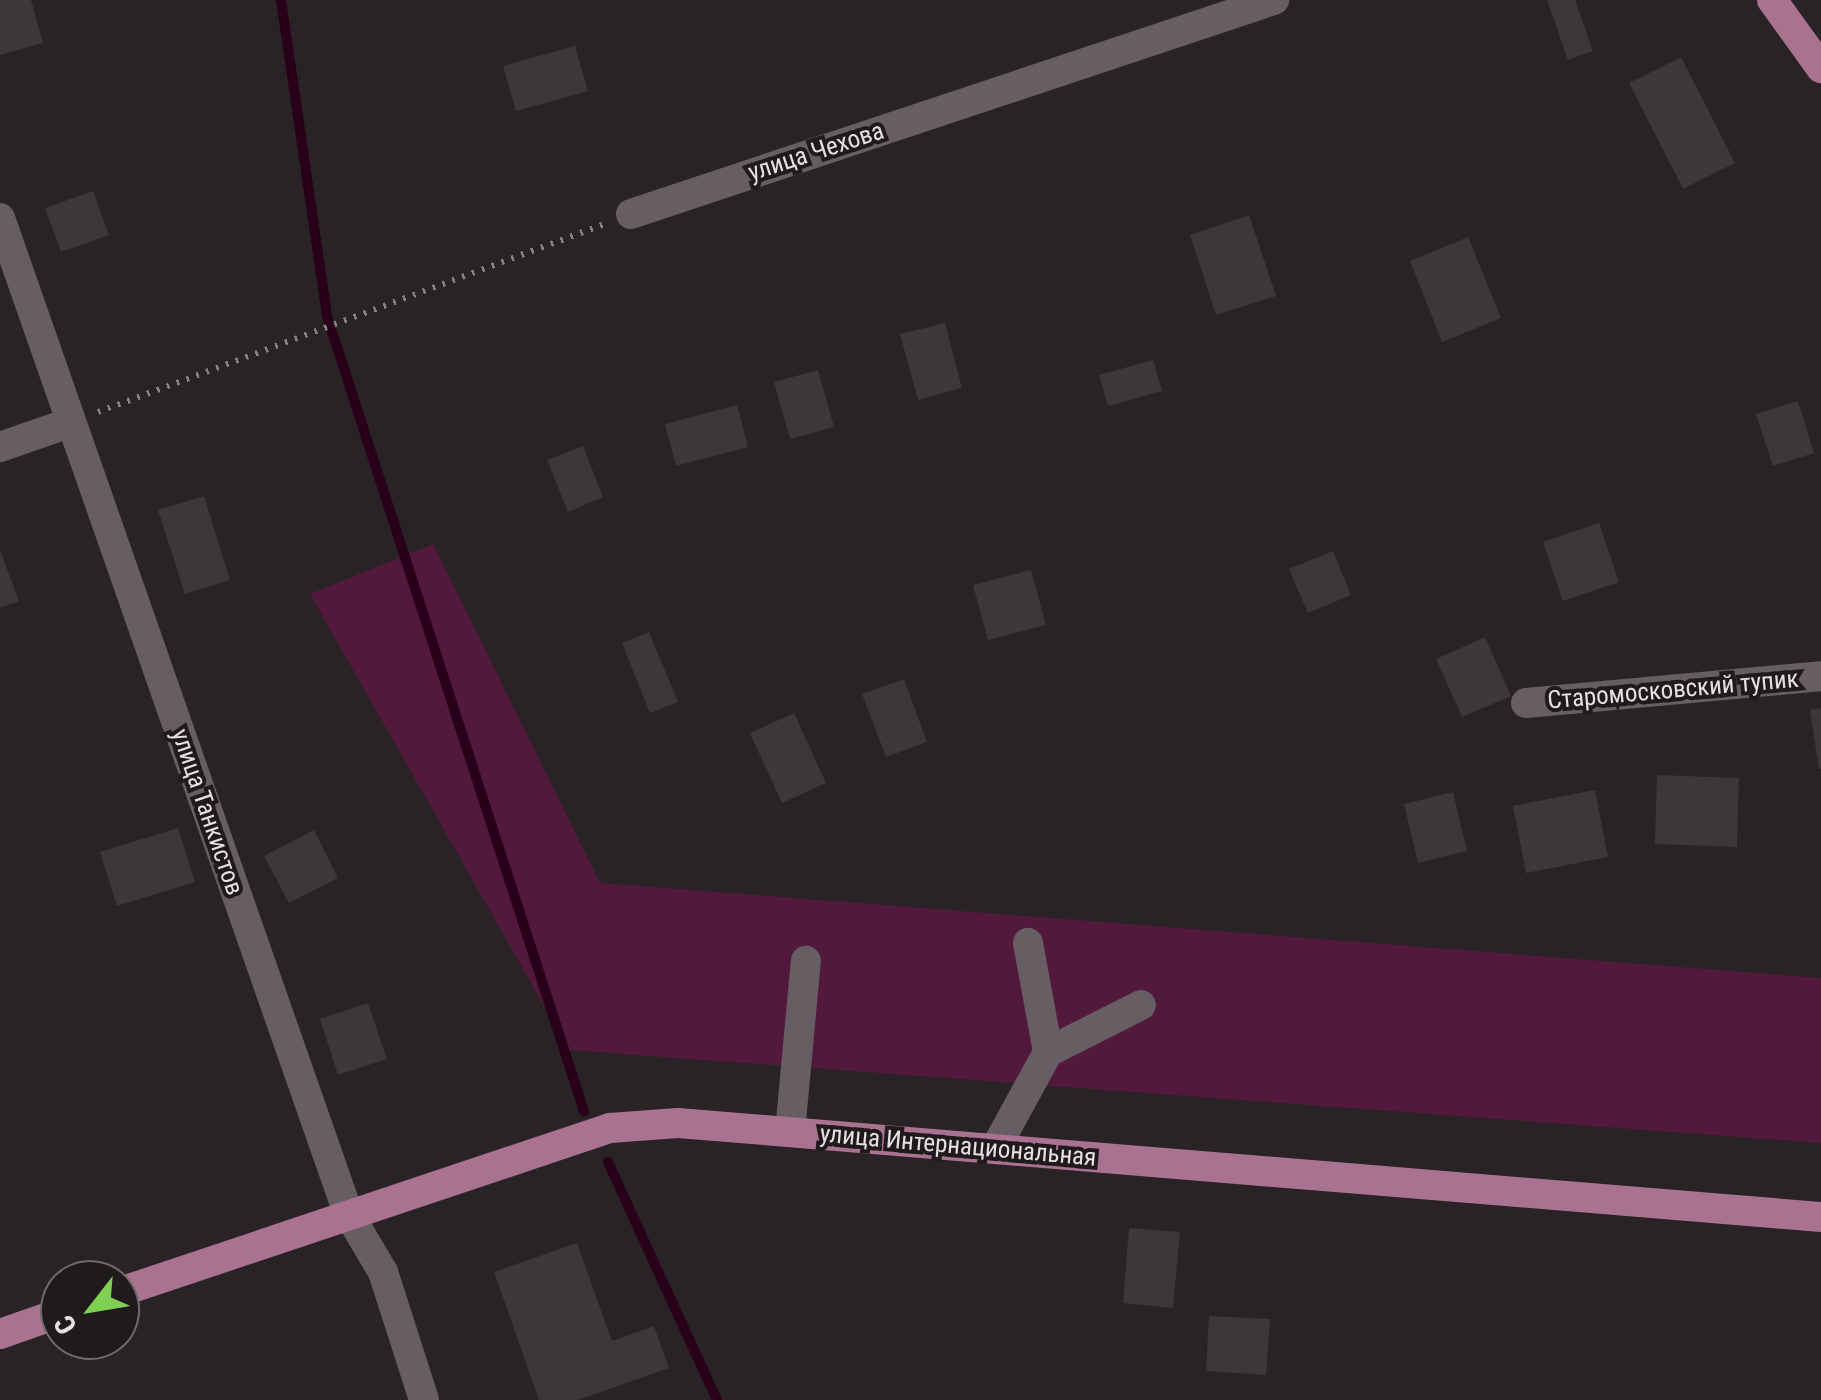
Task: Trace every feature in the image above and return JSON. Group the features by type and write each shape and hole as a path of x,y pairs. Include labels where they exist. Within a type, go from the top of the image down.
{"main road":[{"path":"1772,0 1821,68"},
{"name":"улица Интернациональная","path":"140,1285 348,1212 610,1128 678,1123 1821,1217"},
{"path":"0,1334 40,1321"}],"street":[{"name":"улица Чехова","path":"632,214 1274,0"},
{"name":"улица Танкистов","path":"0,218 348,1212 383,1272 424,1400"},
{"path":"0,446 69,423"},
{"name":"Старомосковский тупик","path":"1526,703 1821,676"},
{"path":"1028,943 1048,1052"},
{"path":"790,1132 806,961"},
{"path":"995,1149 1048,1052 1141,1005"}],"path":[{"path":"69,423 632,214"}],"shaded area":[{"path":"433,544 600,883 1821,978 1821,1143 569,1050 310,594"}],"building":[{"path":"0,0 31,0 43,43 0,55"},
{"path":"1547,0 1575,0 1593,51 1568,60"},
{"path":"575,46 588,91 516,111 503,66"},
{"path":"1681,57 1735,163 1683,189 1629,83"},
{"path":"93,191 109,235 61,252 45,208"},
{"path":"1249,215 1276,296 1216,315 1190,235"},
{"path":"1468,237 1501,318 1442,342 1410,261"},
{"path":"945,323 962,388 918,400 900,334"},
{"path":"1153,360 1162,391 1108,406 1099,375"},
{"path":"818,370 834,427 790,439 774,382"},
{"path":"1798,401 1814,453 1773,466 1756,414"},
{"path":"737,405 748,447 676,466 665,424"},
{"path":"583,446 603,497 568,512 547,460"},
{"path":"204,496 230,580 185,594 158,510"},
{"path":"1599,523 1619,582 1563,601 1543,542"},
{"path":"0,550 19,601 0,608"},
{"path":"1333,551 1351,595 1308,613 1289,569"},
{"path":"1031,570 1046,625 988,640 973,585"},
{"path":"649,632 678,702 650,713 622,643"},
{"path":"1485,637 1511,696 1462,717 1436,659"},
{"path":"904,679 927,742 886,757 862,694"},
{"path":"1821,708 1821,769 1819,769 1810,710"},
{"path":"794,713 826,783 782,803 750,733"},
{"path":"1657,775 1739,778 1737,847 1655,844"},
{"path":"1595,790 1608,857 1526,873 1513,806"},
{"path":"1453,792 1467,851 1418,863 1404,804"},
{"path":"178,828 195,882 117,906 100,852"},
{"path":"314,830 338,878 289,903 264,856"},
{"path":"368,1003 387,1059 338,1075 320,1019"},
{"path":"1129,1228 1180,1232 1173,1308 1123,1303"},
{"path":"577,1243 612,1341 654,1326 669,1368 578,1400 539,1400 494,1272"},
{"path":"1209,1316 1270,1319 1266,1375 1206,1371"}],"waterway":[{"path":"281,0 327,316 584,1111"},
{"path":"608,1162 717,1400"}]}
